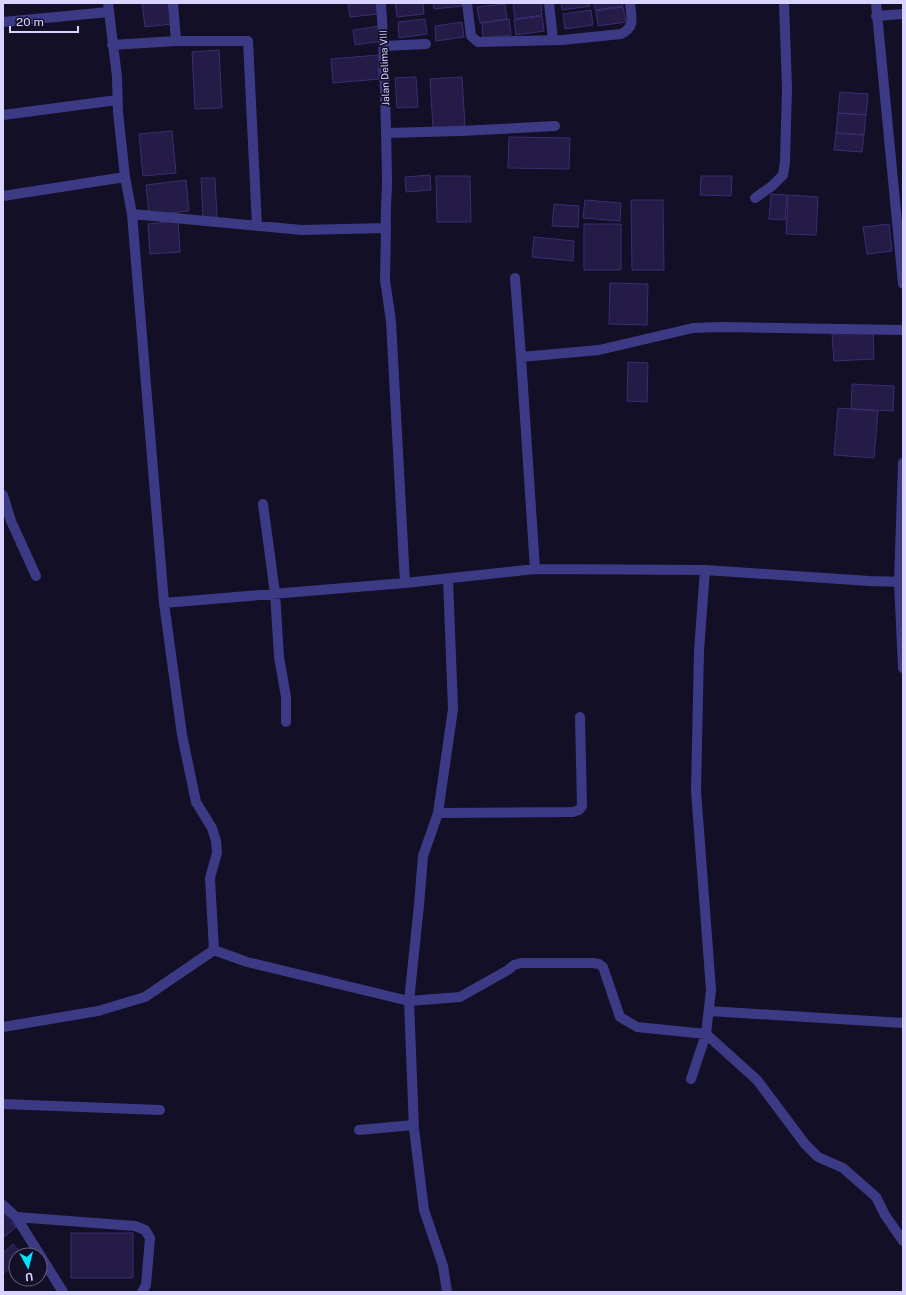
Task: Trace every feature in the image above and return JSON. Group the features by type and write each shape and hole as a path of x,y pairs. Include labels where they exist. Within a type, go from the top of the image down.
{"street":[{"path":"173,3 176,41"},
{"name":"Jalan Delima VIII","path":"381,3 384,46 387,186 385,214 385,280 391,321 405,583"},
{"path":"467,3 471,36 478,42 553,40 621,34 628,30 631,25 630,3"},
{"path":"549,3 553,40"},
{"path":"754,198 772,186 782,175 786,162 787,88 784,3"},
{"path":"876,3 876,16 903,284"},
{"path":"3,22 108,7 117,77 117,100 125,177 132,214 164,603 182,735 196,802 212,828 216,841 217,853 210,878 214,950"},
{"path":"876,16 903,14"},
{"path":"112,45 176,41 248,41 257,226"},
{"path":"384,46 426,44"},
{"path":"3,115 117,100"},
{"path":"386,133 555,126"},
{"path":"3,196 125,177"},
{"path":"132,214 302,230 386,228"},
{"path":"515,278 522,357 535,569"},
{"path":"522,357 599,350 693,328 722,327 903,330"},
{"path":"903,463 901,582 903,668"},
{"path":"3,495 7,522 36,576"},
{"path":"263,504 275,593 280,657 286,697 286,722"},
{"path":"164,603 405,583 535,569 705,570 901,582"},
{"path":"691,1079 706,1034 711,990 696,791 699,651 705,570"},
{"path":"447,1292 444,1266 424,1210 414,1125 409,1001 423,856 438,813 452,709 448,579"},
{"path":"438,813 573,812 579,810 582,806 580,717"},
{"path":"214,950 247,962 409,1001 460,997 508,970 514,965 522,963 599,964 603,967 620,1017 637,1027 706,1034 757,1080 806,1144 818,1157 843,1168 876,1197 885,1215 903,1241"},
{"path":"3,1028 98,1011 145,997 214,950"},
{"path":"709,1011 903,1023"},
{"path":"3,1104 160,1110"},
{"path":"358,1130 414,1125"},
{"path":"3,1205 16,1217 35,1247"},
{"path":"16,1217 135,1226 145,1230 150,1238 146,1285 142,1292"},
{"path":"48,1268 63,1292"}],"building":[{"path":"142,3 169,3 171,24 145,27"},
{"path":"348,3 376,3 378,14 350,17"},
{"path":"395,3 423,3 424,14 397,17"},
{"path":"433,3 461,3 462,6 434,9"},
{"path":"541,3 542,15 515,19 513,4"},
{"path":"561,3 589,3 590,6 562,10"},
{"path":"594,3 622,3 623,6 595,10"},
{"path":"505,4 507,19 480,23 477,7"},
{"path":"623,7 626,22 598,26 596,11"},
{"path":"591,10 593,25 565,29 563,14"},
{"path":"542,16 544,31 516,35 514,20"},
{"path":"425,19 427,34 399,38 398,22"},
{"path":"509,19 511,35 483,38 482,23"},
{"path":"462,22 464,37 436,41 435,26"},
{"path":"380,26 383,41 355,45 353,30"},
{"path":"219,50 222,108 195,109 192,52"},
{"path":"378,55 379,79 333,83 331,59"},
{"path":"416,77 418,107 397,108 395,78"},
{"path":"462,77 465,126 433,128 430,79"},
{"path":"840,92 868,94 866,115 838,113"},
{"path":"838,113 866,115 864,135 836,133"},
{"path":"172,131 176,173 143,176 139,134"},
{"path":"836,133 864,135 862,152 834,150"},
{"path":"509,137 570,138 569,169 508,168"},
{"path":"430,175 431,190 406,192 405,177"},
{"path":"436,176 470,176 471,222 437,222"},
{"path":"701,176 732,176 731,196 700,195"},
{"path":"201,178 215,178 217,217 203,218"},
{"path":"186,180 189,211 149,215 146,185"},
{"path":"771,194 787,195 785,220 769,219"},
{"path":"788,195 818,197 816,235 786,234"},
{"path":"585,200 621,203 620,221 583,218"},
{"path":"631,200 663,200 664,270 632,270"},
{"path":"554,204 579,206 578,227 552,226"},
{"path":"178,221 180,252 150,254 148,224"},
{"path":"584,224 621,224 621,270 584,270"},
{"path":"889,224 892,251 867,254 863,227"},
{"path":"534,237 574,241 573,261 532,257"},
{"path":"610,283 648,284 647,325 609,324"},
{"path":"873,332 874,359 834,361 832,334"},
{"path":"628,362 648,363 647,402 627,401"},
{"path":"852,384 894,386 893,411 851,409"},
{"path":"838,408 878,411 874,458 834,455"},
{"path":"4,1213 16,1227 3,1238 3,1214"},
{"path":"71,1233 133,1233 133,1278 71,1278"},
{"path":"8,1248 8,1270 3,1274 3,1253"}]}
